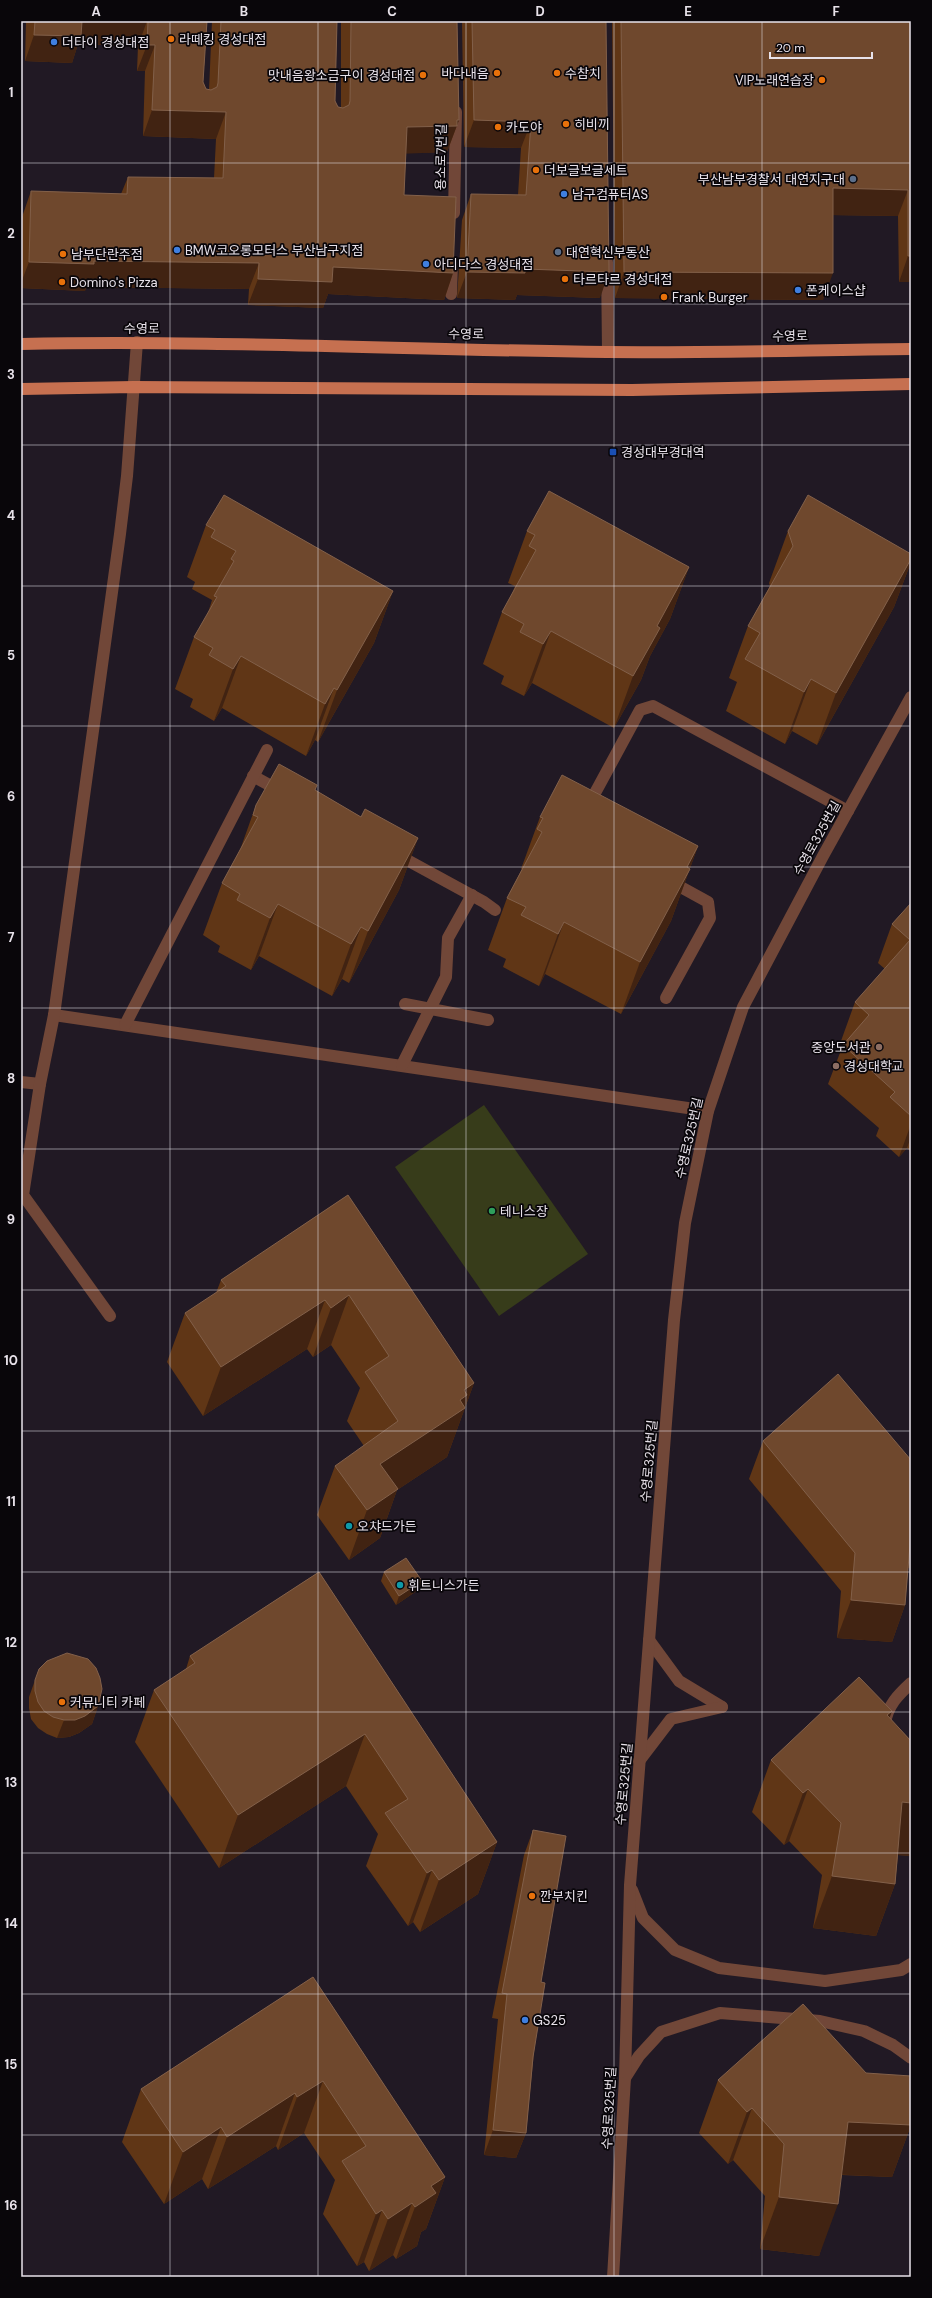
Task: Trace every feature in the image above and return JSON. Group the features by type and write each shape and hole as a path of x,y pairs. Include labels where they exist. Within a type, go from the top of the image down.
{"main road":[{"name":"수영로","path":"21,344 137,342 608,352 911,349"},
{"path":"21,389 632,390 911,384"}],"street":[{"name":"용소로7번길","path":"454,223 457,151 456,98"},
{"path":"607,250 608,352"},
{"path":"451,294 452,255"},
{"path":"110,1316 23,1195 40,1084 54,1015 120,534 127,476 137,342"},
{"name":"수영로325번길","path":"613,2277 625,2078 630,1885 674,1320 684,1230 708,1111 743,1007 911,697"},
{"path":"584,814 640,710 653,706 848,811"},
{"path":"124,1025 267,750"},
{"path":"253,776 294,798"},
{"path":"383,847 472,895 495,910"},
{"path":"660,876 708,902 710,918 666,998"},
{"path":"402,1065 446,977 448,938 472,895"},
{"path":"405,1004 488,1020"},
{"path":"54,1015 402,1065 467,1077 587,1092 708,1111"},
{"path":"21,1082 40,1084"},
{"path":"640,1761 671,1719 722,1707 679,1681 649,1640"},
{"path":"883,1734 887,1713 896,1696 911,1683"},
{"path":"630,1885 643,1918 675,1950 719,1968 825,1981 901,1970 911,1964"},
{"path":"625,2078 639,2056 661,2032 720,2013 820,2021 864,2031 893,2045 911,2058"}],"green space":[{"name":"테니스장","path":"484,1105 588,1254 499,1316 395,1167"}],"building":[{"path":"35,21 82,21 81,36 34,35"},
{"path":"148,21 207,21 203,82 206,89 211,90 217,87 218,83 221,21 337,21 335,101 338,107 343,108 349,105 350,101 351,21 457,21 459,120 457,120 457,126 407,127 404,195 456,197 453,273 333,267 332,282 258,279 259,263 94,261 94,264 29,262 31,191 127,194 128,177 223,178 226,112 152,110 155,45 147,45"},
{"path":"472,21 606,21 609,272 525,269 525,273 467,272 471,194 526,195 531,122 474,120"},
{"path":"621,21 911,21 911,256 908,256 908,190 833,188 833,273 624,272"},
{"path":"549,491 689,567 657,626 660,628 633,676 551,631 543,644 520,632 524,624 502,612 536,550 529,546 535,535 527,531"},
{"path":"224,495 393,591 337,690 334,688 325,704 241,656 233,669 209,655 213,648 194,637 217,597 214,596 234,561 231,559 236,551 211,537 215,530 206,525"},
{"path":"808,495 911,554 911,559 836,693 811,679 804,692 745,659 760,633 748,626 793,546 788,531"},
{"path":"279,764 317,785 315,790 361,817 365,809 418,838 368,931 361,927 351,944 278,904 270,918 237,900 240,894 222,883 258,817 253,815 256,805"},
{"path":"562,775 698,846 687,867 690,869 640,962 564,922 558,934 521,915 526,907 507,898 542,832 537,829 543,818 540,817"},
{"path":"911,903 911,1116 890,1097 895,1092 843,1045 869,1015 855,1002 910,940 892,924"},
{"path":"348,1195 474,1383 464,1390 467,1395 460,1400 465,1408 380,1464 398,1489 367,1510 335,1466 398,1421 365,1372 389,1356 349,1295 331,1308 325,1300 221,1367 185,1313 226,1286 221,1280"},
{"path":"838,1374 911,1460 911,1532 905,1605 851,1600 855,1553 763,1441"},
{"path":"406,1558 422,1581 399,1596 384,1572"},
{"path":"319,1572 497,1842 439,1880 432,1870 427,1873 385,1813 408,1799 365,1734 238,1815 154,1690 195,1663 190,1656"},
{"name":"커뮤니티 카페","path":"67,1653 88,1659 96,1668 102,1689 98,1706 85,1716 75,1720 64,1720 53,1717 44,1711 38,1702 35,1691 35,1680 39,1669 47,1661"},
{"path":"859,1677 892,1711 887,1715 911,1741 911,1803 902,1802 895,1884 832,1876 841,1823 808,1789 803,1793 771,1760"},
{"path":"533,1830 566,1836 541,1982 545,1983 533,2057 526,2133 493,2130 507,1994 502,1993"},
{"path":"313,1977 445,2177 431,2186 436,2193 415,2207 412,2203 388,2219 382,2210 376,2214 342,2161 366,2146 323,2081 297,2097 295,2093 227,2137 221,2127 183,2152 141,2089"},
{"path":"803,2004 866,2073 911,2076 911,2125 848,2122 838,2204 779,2197 784,2144 752,2108 747,2112 718,2080"}],"place":[{"name":"라떼킹 경성대점","path":"171,39"},
{"name":"더타이 경성대점","path":"54,42"},
{"name":"바다내음","path":"497,73"},
{"name":"수참치","path":"557,73"},
{"name":"맛내음왕소금구이 경성대점","path":"423,75"},
{"name":"VIP노래연습장","path":"822,80"},
{"name":"히비끼","path":"566,124"},
{"name":"카도야","path":"498,127"},
{"name":"더보글보글세트","path":"536,170"},
{"name":"부산남부경찰서 대연지구대","path":"853,179"},
{"name":"남구컴퓨터AS","path":"564,194"},
{"name":"BMW코오롱모터스 부산남구지점","path":"177,250"},
{"name":"대연혁신부동산","path":"558,252"},
{"name":"남부단란주점","path":"63,254"},
{"name":"아디다스 경성대점","path":"426,264"},
{"name":"타르타르 경성대점","path":"565,279"},
{"name":"Domino's Pizza","path":"62,282"},
{"name":"폰케이스샵","path":"798,290"},
{"name":"Frank Burger","path":"664,297"},
{"name":"경성대부경대역","path":"613,452"},
{"name":"중앙도서관","path":"879,1047"},
{"name":"경성대학교","path":"836,1066"},
{"name":"테니스장","path":"492,1211"},
{"name":"오챠드가든","path":"349,1526"},
{"name":"휘트니스가든","path":"400,1585"},
{"name":"커뮤니티 카페","path":"62,1702"},
{"name":"깐부치킨","path":"532,1896"},
{"name":"GS25","path":"525,2020"}]}
